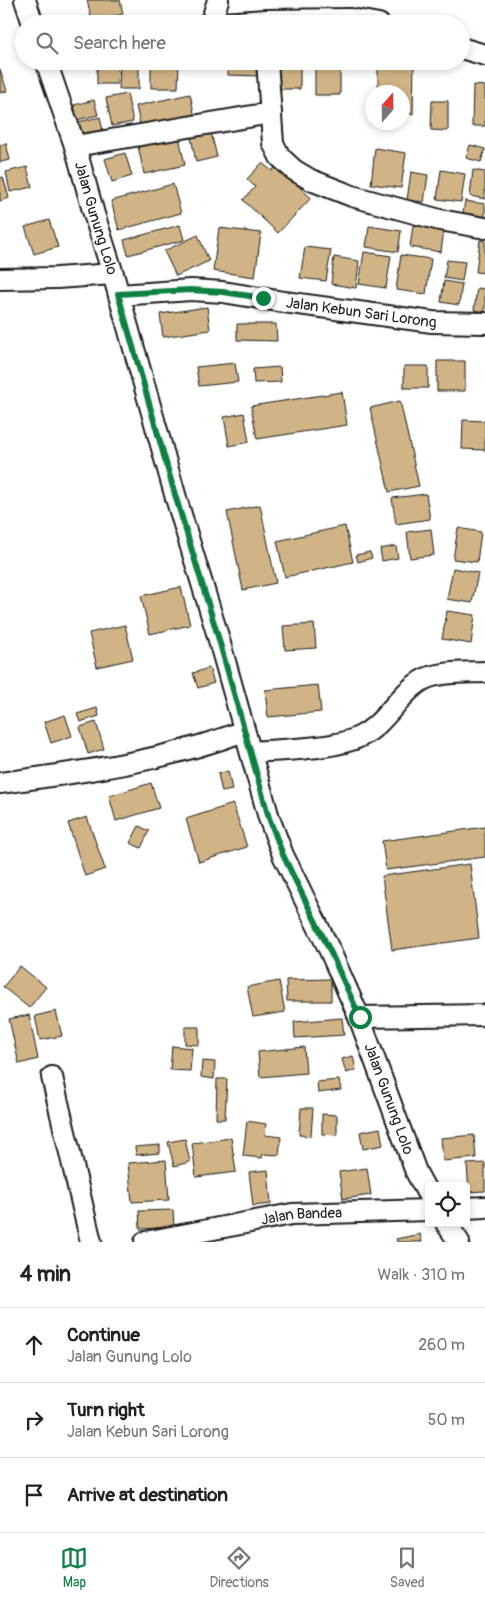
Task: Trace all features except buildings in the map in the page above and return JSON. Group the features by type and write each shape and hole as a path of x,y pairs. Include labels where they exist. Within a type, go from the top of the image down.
{"street":[{"path":"26,0 30,15"},
{"path":"213,15 218,0"},
{"path":"470,51 485,55"},
{"name":"Jalan Gunung Lolo","path":"49,70 75,146 113,274 269,818 283,855 360,1017 416,1172 425,1189"},
{"path":"268,70 273,143 280,157 294,170 311,180 352,196 440,220 485,228"},
{"path":"75,146 271,113"},
{"path":"0,279 57,278 113,274"},
{"name":"Jalan Kebun Sari Lorong","path":"118,294 190,290 223,292 432,322 485,323"},
{"path":"251,752 311,748 361,736 375,726 421,680 455,673 485,672"},
{"path":"0,783 144,761 185,751 244,731"},
{"path":"360,1017 485,1015"},
{"path":"52,1077 91,1242"},
{"path":"470,1208 485,1207"},
{"name":"Jalan Bandea","path":"145,1242 292,1214 425,1210"},
{"path":"449,1227 459,1242"}],"route":[{"path":"263,298 223,292 190,290 118,294 269,818 283,855 360,1017"}]}
